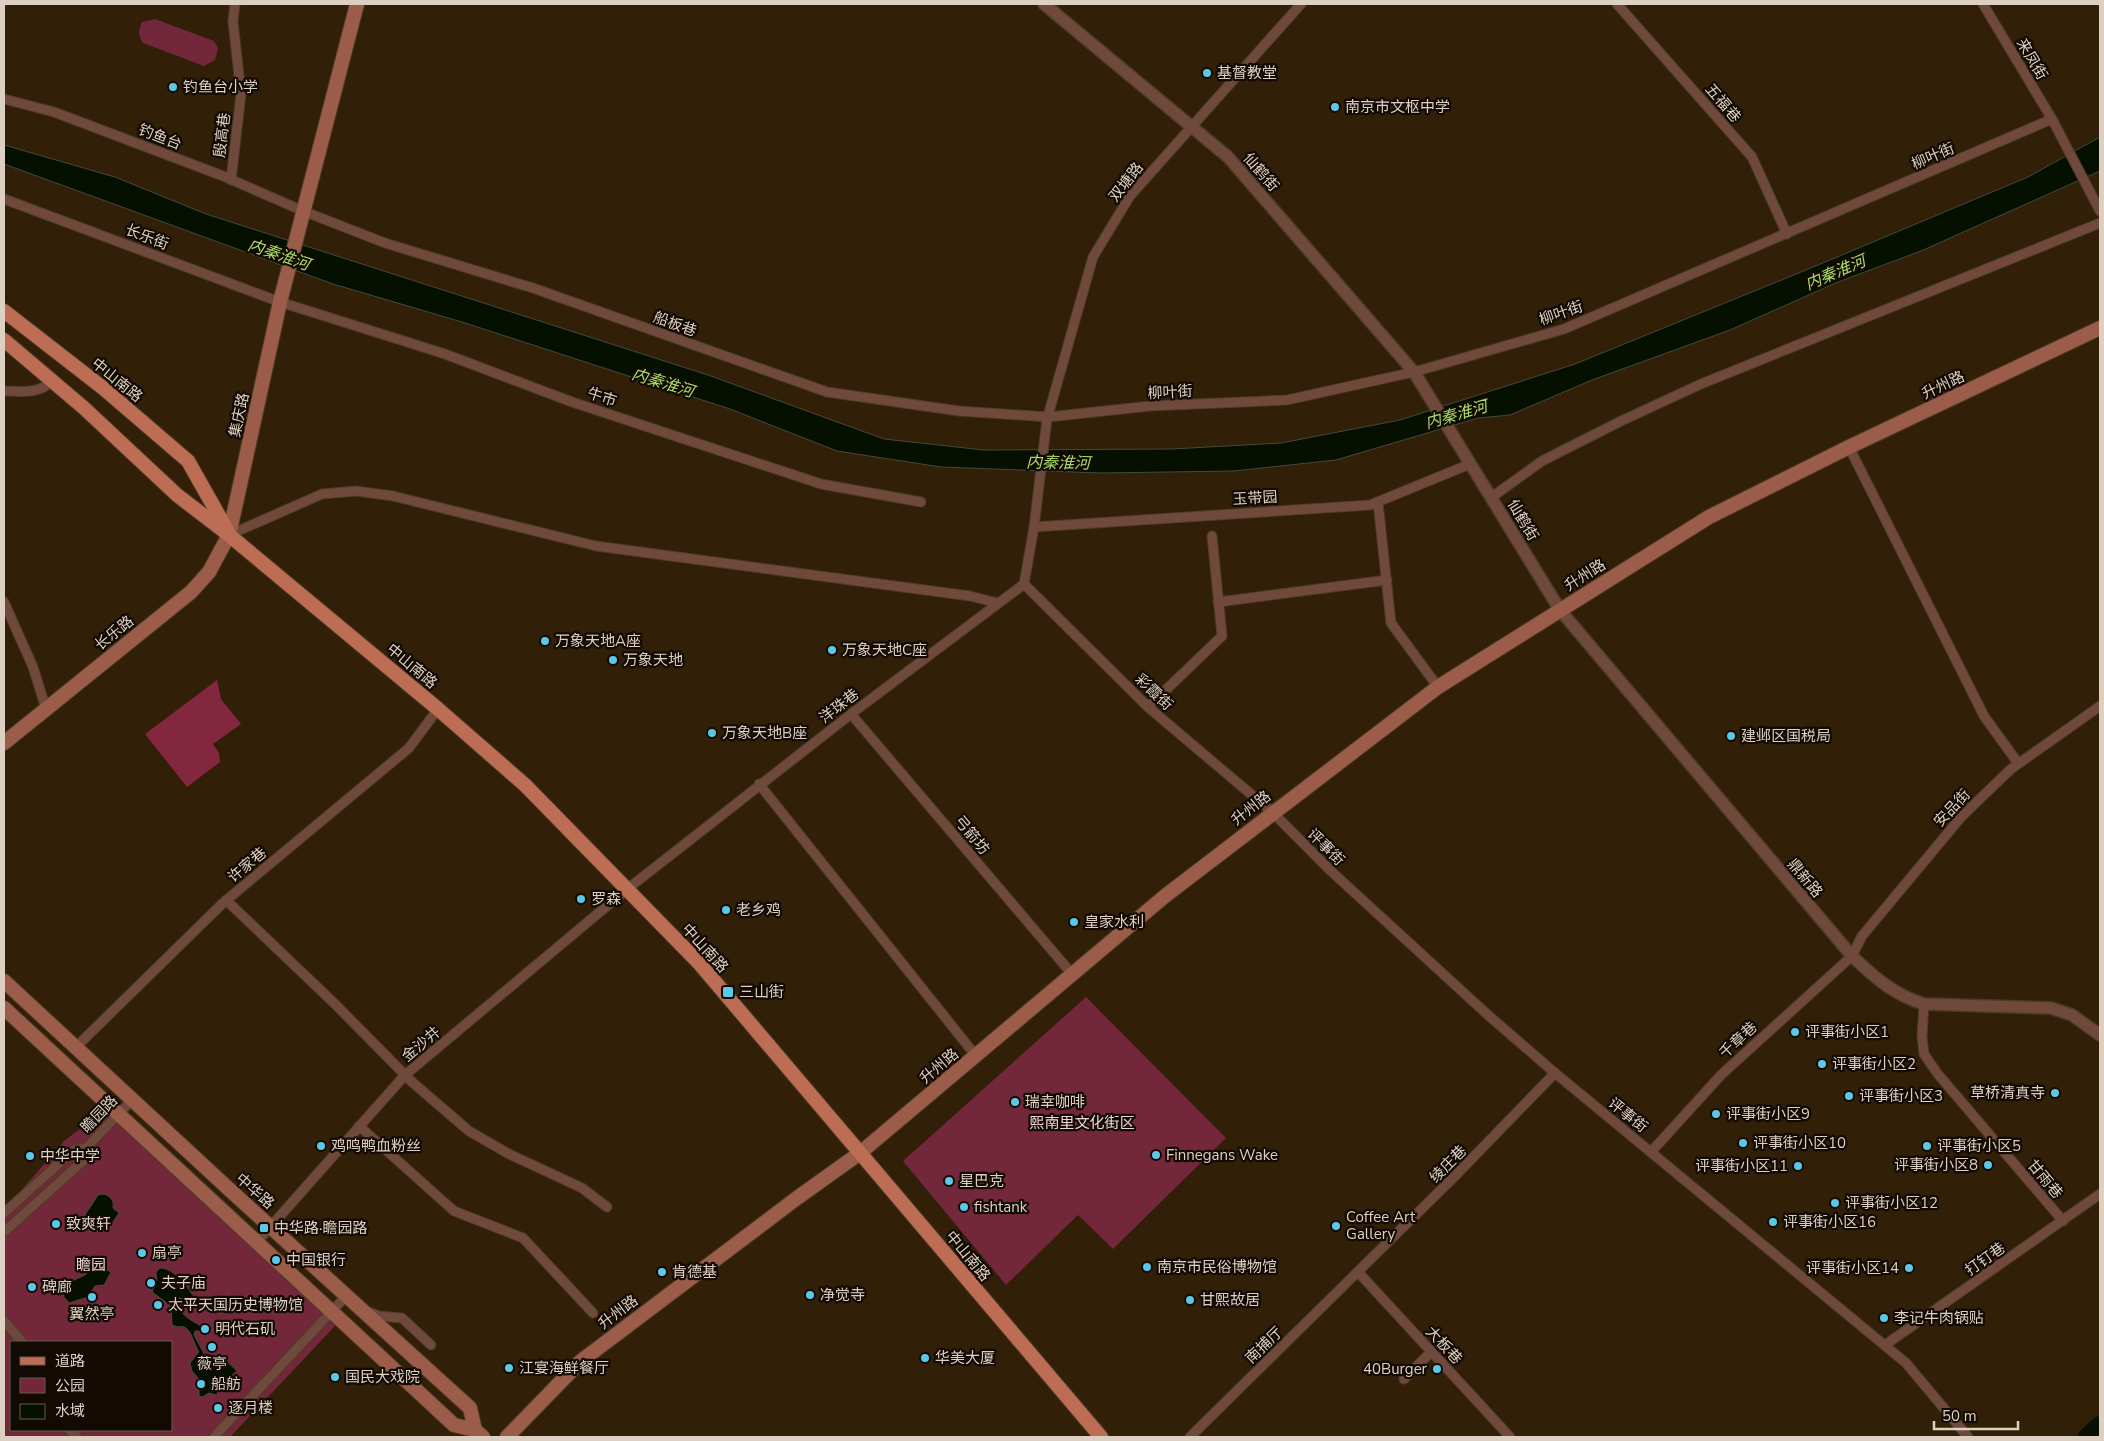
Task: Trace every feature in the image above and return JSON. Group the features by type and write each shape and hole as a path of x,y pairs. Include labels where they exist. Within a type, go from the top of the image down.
{"main road":[{"path":"303,211 357,4"},
{"name":"集庆路","path":"229,535 280,302 303,211"},
{"name":"中山南路","path":"4,311 103,388 188,461 229,535"},
{"name":"升州路","path":"507,1437 581,1361 797,1198 860,1153 1165,896 1272,812 1438,687 1710,517 1849,447 2100,328"},
{"name":"中山南路","path":"4,340 53,380 177,495 229,535 438,709 525,785 699,963 1101,1437"},
{"name":"长乐路","path":"4,743 191,592 209,572 229,535"},
{"name":"中华路","path":"4,981 470,1408 479,1434"},
{"name":"中华路","path":"4,1008 454,1425 479,1434"}],"street":[{"name":"殷高巷","path":"231,180 241,94 233,21 235,4"},
{"name":"仙鹤街","path":"1044,4 1228,157 1414,372 1461,445 1470,464 1560,610"},
{"name":"双塘路","path":"1034,527 1047,418 1093,257 1130,196 1301,4"},
{"name":"五福巷","path":"1617,4 1752,157 1787,234"},
{"name":"来凤街","path":"1982,4 2052,119 2098,208"},
{"name":"钓鱼台","path":"4,99 54,112 231,180 303,211"},
{"name":"柳叶街","path":"1047,418 1150,406 1286,400 1414,372 1564,329 2052,119"},
{"name":"长乐街","path":"4,199 280,302"},
{"name":"船板巷","path":"303,211 385,243 533,288 827,392 959,411 1047,418"},
{"path":"1492,497 1542,461 1701,384 2100,223"},
{"name":"牛市","path":"280,302 445,354 572,402 821,484 921,502"},
{"path":"4,391 35,392 46,388 53,380"},
{"path":"1849,447 1984,716 2018,763"},
{"name":"玉带园","path":"1034,527 1370,505 1470,464"},
{"path":"229,535 322,494 356,491 393,496 596,546 970,596 998,603"},
{"path":"1378,502 1391,622 1438,687"},
{"path":"1024,584 1034,527"},
{"path":"1148,707 1222,636 1212,536"},
{"path":"1218,602 1386,580"},
{"name":"洋珠巷","path":"626,890 850,714 1024,584"},
{"name":"彩霞街","path":"1024,584 1148,707 1272,812"},
{"path":"4,602 33,667 46,709"},
{"name":"鼎新路","path":"1560,610 1852,956 1884,986 1906,999 1924,1004 2050,1008 2072,1015 2100,1035"},
{"name":"安品街","path":"1852,956 1862,936 1962,816 2018,763 2100,706"},
{"name":"许家巷","path":"76,1047 226,900 409,748 438,709"},
{"name":"弓箭坊","path":"850,714 1072,974"},
{"path":"759,784 976,1056"},
{"name":"评事街","path":"1272,812 1339,879 1488,1015 1555,1073 1906,1363 1968,1437"},
{"name":"金沙井","path":"257,1242 405,1075 626,890"},
{"path":"226,900 335,1004 405,1075 468,1131 508,1154 582,1188 606,1207"},
{"name":"千章巷","path":"1651,1152 1721,1074 1852,956"},
{"name":"甘雨巷","path":"1924,1004 1922,1036 1924,1054 1937,1073 2063,1221"},
{"name":"绫庄巷","path":"1358,1272 1555,1073"},
{"name":"瞻园路","path":"4,1232 83,1161 86,1148 132,1100"},
{"path":"359,1126 454,1211 523,1238 593,1313"},
{"name":"瞻园路","path":"4,1213 74,1150 86,1148"},
{"name":"打钉巷","path":"1885,1345 2100,1194"},
{"name":"大板巷","path":"1358,1272 1510,1437"},
{"name":"南捕厅","path":"1190,1437 1358,1272"},
{"path":"214,1437 347,1295"},
{"path":"364,1310 379,1316 402,1318 431,1345"},
{"path":"4,1321 21,1341"},
{"path":"1404,1379 1431,1352"}],"green space":[{"path":"155,19 214,41 218,48 215,60 204,66 143,43 139,33 142,22"},
{"name":"熙南里文化街区","path":"1086,997 1226,1138 1113,1249 1078,1215 1006,1285 903,1161"},
{"name":"瞻园","path":"101,1113 136,1126 309,1297 335,1326 230,1437 4,1437 4,1206 19,1193 64,1141"}],"shaded area":[{"path":"217,680 221,699 241,724 213,744 219,753 220,762 187,787 145,734"}],"water":[{"name":"内秦淮河","path":"2100,137 2100,171 1921,251 1838,282 1730,330 1592,380 1510,415 1478,418 1336,460 1234,471 1101,473 941,467 837,451 730,409 462,322 333,284 4,164 4,145 115,177 206,214 708,375 884,439 984,450 1172,449 1281,443 1400,420 1575,364 2028,177"},
{"path":"104,1194 112,1199 113,1208 119,1213 109,1228 100,1231 90,1227 85,1215 98,1195"},
{"path":"95,1262 99,1262 100,1267 111,1272 104,1285 95,1286 88,1297 69,1303 64,1297 61,1286 85,1275"},
{"path":"160,1268 175,1274 194,1297 189,1300 179,1298 180,1303 178,1307 186,1317 205,1328 203,1331 195,1331 194,1335 208,1361 219,1354 237,1371 231,1376 220,1379 217,1395 209,1393 202,1397 199,1396 199,1379 192,1371 190,1363 199,1352 191,1334 184,1327 172,1324 171,1306 152,1292 157,1280 156,1272"}],"waterway":[{"path":"2088,1437 2100,1426"}],"place":[{"name":"基督教堂","path":"1207,73"},
{"name":"钓鱼台小学","path":"173,87"},
{"name":"南京市文枢中学","path":"1335,107"},
{"name":"万象天地A座","path":"545,641"},
{"name":"万象天地C座","path":"832,650"},
{"name":"万象天地","path":"613,660"},
{"name":"万象天地B座","path":"712,733"},
{"name":"建邺区国税局","path":"1731,736"},
{"name":"罗森","path":"581,899"},
{"name":"老乡鸡","path":"726,910"},
{"name":"皇家水利","path":"1074,922"},
{"name":"三山街","path":"728,992"},
{"name":"评事街小区1","path":"1795,1032"},
{"name":"评事街小区2","path":"1822,1064"},
{"name":"草桥清真寺","path":"2055,1093"},
{"name":"评事街小区3","path":"1849,1096"},
{"name":"瑞幸咖啡","path":"1015,1102"},
{"name":"评事街小区9","path":"1716,1114"},
{"name":"评事街小区10","path":"1743,1143"},
{"name":"鸡鸣鸭血粉丝","path":"321,1146"},
{"name":"评事街小区5","path":"1927,1146"},
{"name":"Finnegans Wake","path":"1156,1155"},
{"name":"中华中学","path":"30,1156"},
{"name":"评事街小区8","path":"1988,1165"},
{"name":"评事街小区11","path":"1798,1166"},
{"name":"星巴克","path":"949,1181"},
{"name":"评事街小区12","path":"1835,1203"},
{"name":"fishtank","path":"964,1207"},
{"name":"评事街小区16","path":"1773,1222"},
{"name":"致爽轩","path":"56,1224"},
{"name":"Coffee Art Gallery","path":"1336,1226"},
{"name":"中华路·瞻园路","path":"264,1228"},
{"name":"扇亭","path":"142,1253"},
{"name":"中国银行","path":"276,1260"},
{"name":"南京市民俗博物馆","path":"1147,1267"},
{"name":"评事街小区14","path":"1909,1268"},
{"name":"肯德基","path":"662,1272"},
{"name":"夫子庙","path":"151,1283"},
{"name":"碑廊","path":"32,1287"},
{"name":"净觉寺","path":"810,1295"},
{"name":"翼然亭","path":"92,1297"},
{"name":"甘熙故居","path":"1190,1300"},
{"name":"太平天国历史博物馆","path":"158,1305"},
{"name":"李记牛肉锅贴","path":"1884,1318"},
{"name":"明代石矶","path":"205,1329"},
{"name":"薇亭","path":"212,1347"},
{"name":"华美大厦","path":"925,1358"},
{"name":"江宴海鲜餐厅","path":"509,1368"},
{"name":"40Burger","path":"1437,1369"},
{"name":"国民大戏院","path":"335,1377"},
{"name":"船舫","path":"201,1384"},
{"name":"逐月楼","path":"218,1408"}]}
